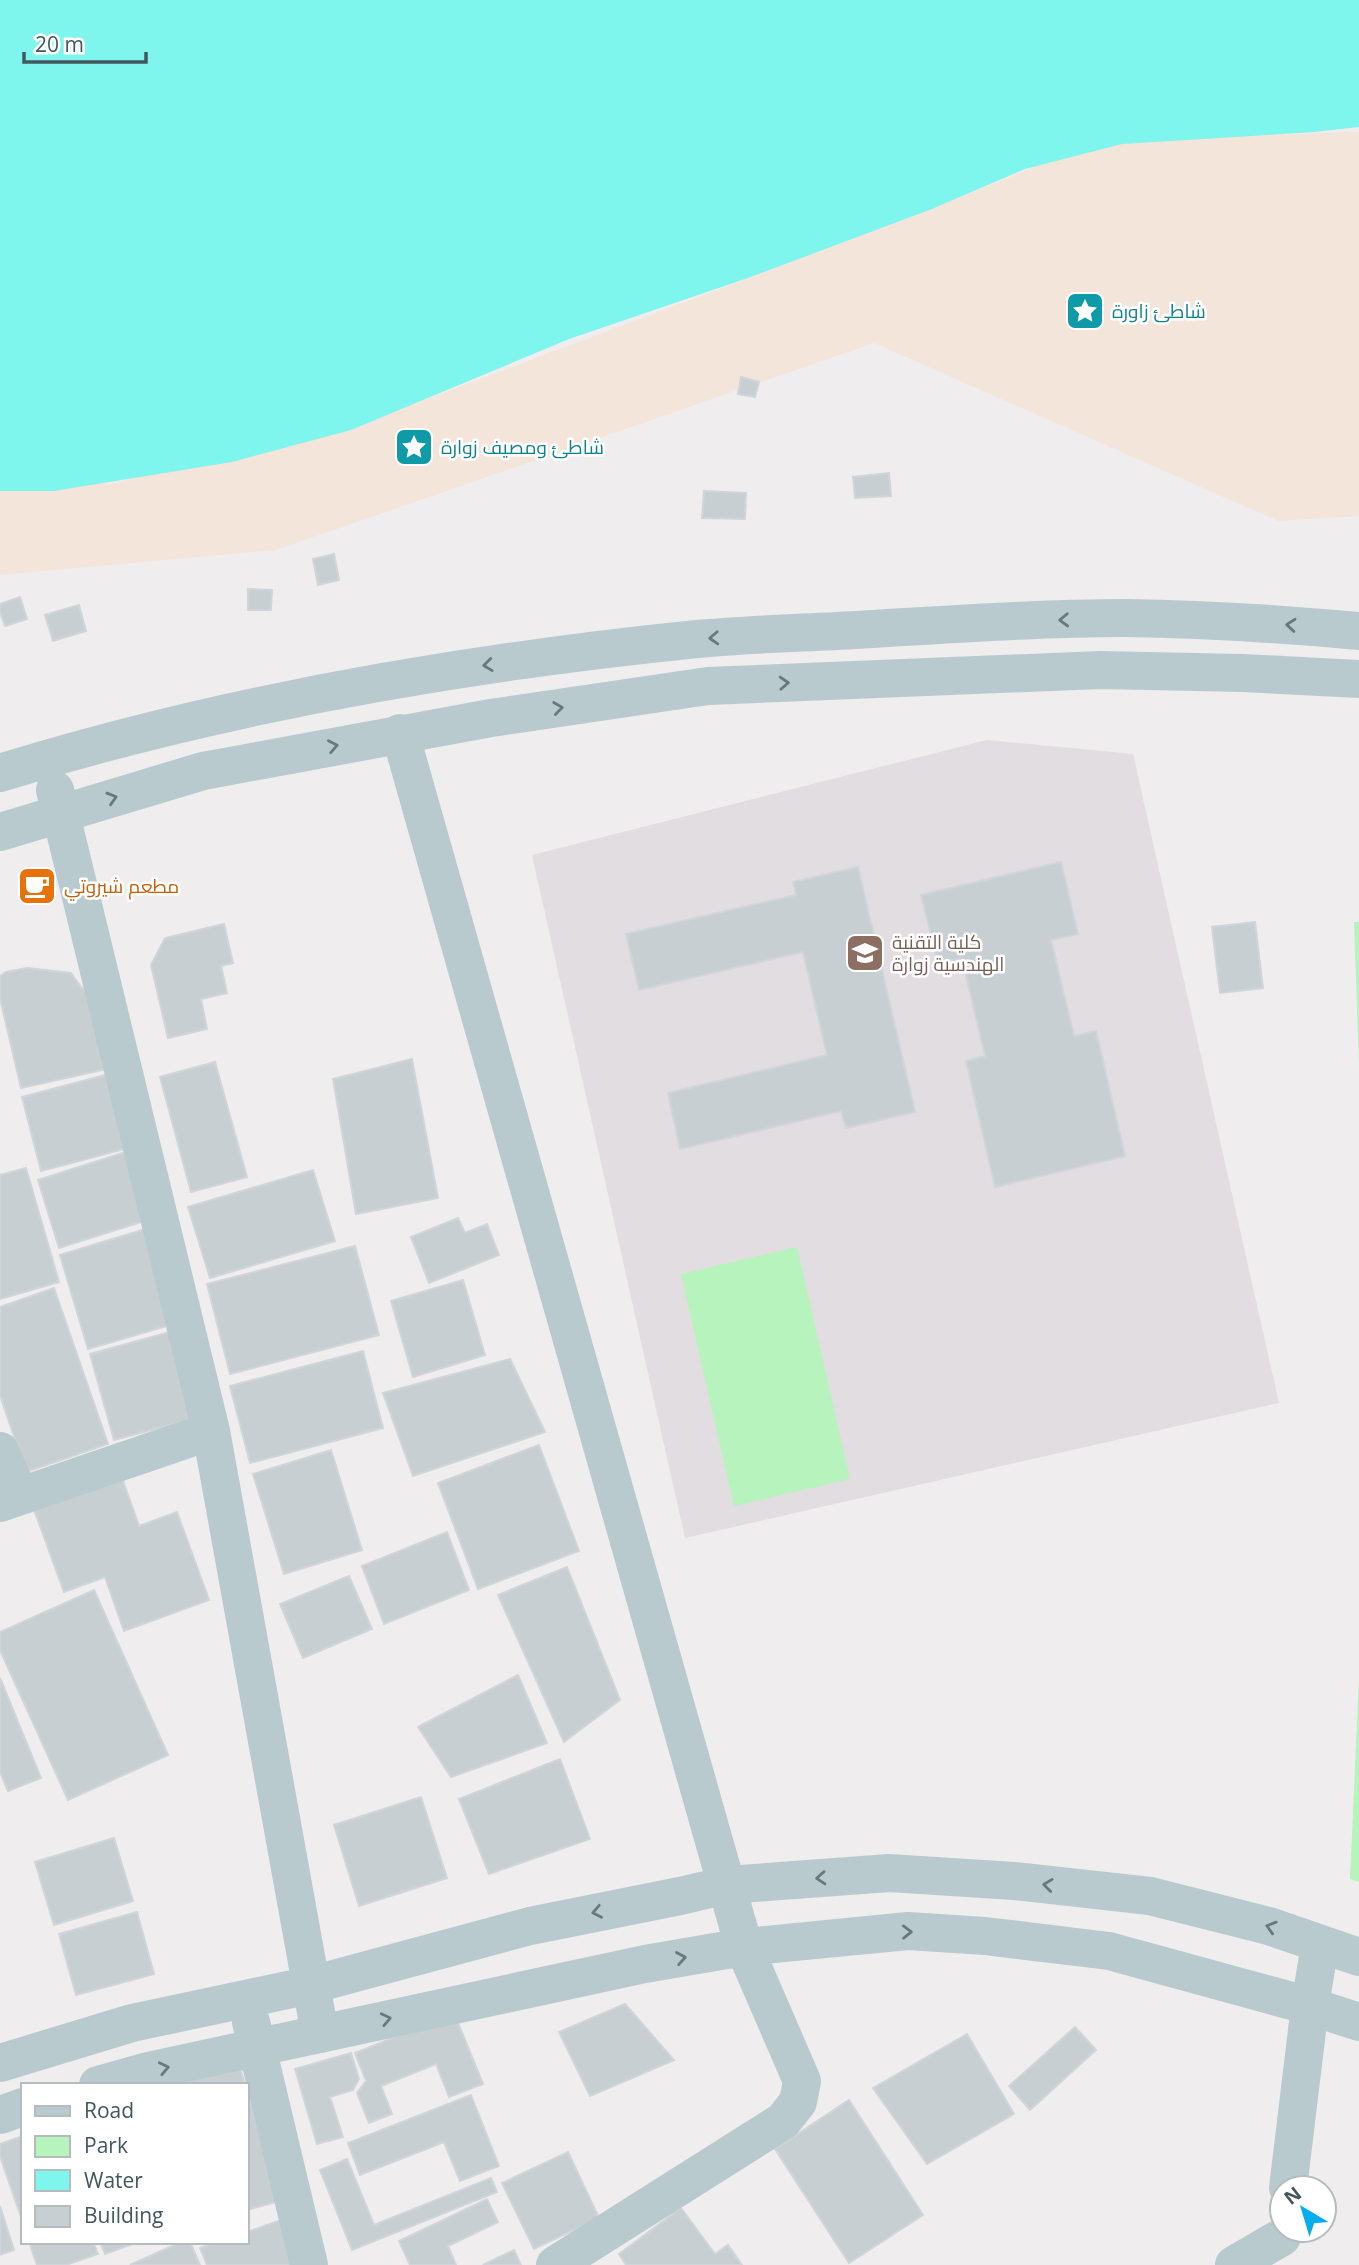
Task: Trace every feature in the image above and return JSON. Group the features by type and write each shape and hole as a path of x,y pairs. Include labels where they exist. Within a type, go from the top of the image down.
{"street":[{"path":"0,774 48,758 242,708 467,668 699,639 1017,621 1122,618 1246,621 1359,631"},
{"path":"1243,673 1246,621"},
{"path":"0,832 203,771 400,733 708,686 1100,670 1359,679"},
{"path":"400,733 744,1947 802,2081 798,2102 783,2121 555,2265"},
{"path":"48,758 211,1431 320,2034"},
{"path":"0,1451 9,1499 211,1431"},
{"path":"0,2063 132,2022 311,1985 530,1926 727,1885 889,1873 1014,1881 1150,1896 1269,1926 1359,1957"},
{"path":"105,2083 148,2071 645,1964 744,1947 908,1931 1023,1940 1109,1951 1359,2022"},
{"path":"1290,2174 1320,1944"},
{"path":"246,1999 310,2265"},
{"path":"0,2115 21,2108"},
{"path":"1234,2265 1285,2244"}],"shaded area":[{"path":"987,740 1133,754 1279,1403 685,1538 532,855"}],"green space":[{"path":"1354,922 1359,922 1359,1067"},
{"path":"797,1247 850,1479 734,1506 681,1274"},
{"path":"1359,1678 1359,1882 1350,1879"}],"sand":[{"name":"شاطئ زاورة","path":"1359,132 1359,516 1278,521 874,343 276,550 0,575 0,481 110,484 387,414 932,209 1103,139"}],"water":[{"path":"0,0 1359,0 1359,127 1122,144 1025,169 932,209 748,278 569,339 351,430 232,462 54,491 0,491"}],"building":[{"path":"741,377 759,382 755,397 738,394"},
{"path":"889,473 891,496 855,498 853,477"},
{"path":"704,491 746,493 745,519 702,518"},
{"path":"334,554 339,580 318,585 313,559"},
{"path":"248,589 272,590 271,610 248,610"},
{"path":"20,597 27,619 5,626 0,604"},
{"path":"79,605 86,631 53,641 45,615"},
{"path":"1061,862 1078,934 1051,940 1074,1036 1096,1031 1125,1156 995,1187 966,1061 985,1056 962,958 938,964 921,895"},
{"path":"858,867 915,1112 846,1128 841,1111 680,1149 668,1093 827,1055 803,952 639,990 626,934 796,895 793,882"},
{"path":"1255,922 1263,988 1220,993 1212,927"},
{"path":"224,924 233,963 221,966 227,993 201,999 207,1029 168,1038 151,965 165,938"},
{"path":"27,968 71,973 81,987 90,993 107,1069 21,1088 0,998 0,976 6,972"},
{"path":"412,1059 438,1198 356,1214 333,1079"},
{"path":"215,1062 247,1177 191,1192 160,1077"},
{"path":"109,1074 128,1148 41,1171 22,1097"},
{"path":"126,1152 147,1220 59,1248 38,1180"},
{"path":"26,1168 59,1282 0,1299 0,1175"},
{"path":"313,1170 335,1241 210,1278 188,1207"},
{"path":"458,1218 465,1233 487,1224 499,1255 429,1283 411,1237"},
{"path":"152,1227 180,1322 88,1349 60,1255"},
{"path":"355,1246 379,1335 230,1374 207,1284"},
{"path":"463,1280 485,1355 413,1377 391,1301"},
{"path":"54,1288 108,1444 26,1472 0,1395 0,1307"},
{"path":"177,1330 200,1417 114,1440 90,1354"},
{"path":"363,1351 383,1428 250,1463 230,1386"},
{"path":"510,1359 545,1432 413,1476 383,1393"},
{"path":"539,1445 579,1551 478,1589 438,1483"},
{"path":"331,1450 362,1550 284,1574 253,1474"},
{"path":"120,1472 139,1526 177,1512 209,1600 124,1631 105,1577 64,1592 32,1504"},
{"path":"447,1532 469,1590 384,1624 362,1566"},
{"path":"567,1567 620,1700 564,1742 498,1595"},
{"path":"349,1576 372,1629 303,1658 280,1604"},
{"path":"94,1590 168,1755 68,1800 0,1650 0,1632"},
{"path":"518,1675 547,1743 451,1777 418,1727"},
{"path":"0,1678 41,1778 8,1791 0,1772"},
{"path":"560,1759 590,1839 489,1874 459,1799"},
{"path":"421,1797 447,1878 359,1906 334,1825"},
{"path":"114,1838 133,1901 54,1925 35,1862"},
{"path":"137,1912 154,1974 76,1995 59,1934"},
{"path":"625,2004 674,2060 590,2096 559,2032"},
{"path":"454,2013 483,2084 449,2097 436,2064 381,2086 392,2114 369,2123 357,2093 366,2081 355,2053"},
{"path":"1075,2027 1096,2050 1030,2110 1009,2086"},
{"path":"967,2034 1014,2114 927,2164 873,2088"},
{"path":"351,2053 359,2079 353,2090 330,2097 343,2137 317,2144 295,2069"},
{"path":"238,2061 244,2083 167,2083"},
{"path":"248,2094 279,2201 248,2210"},
{"path":"471,2095 499,2166 460,2181 444,2142 360,2175 348,2143"},
{"path":"849,2100 923,2215 849,2263 775,2149"},
{"path":"21,2137 21,2217 0,2156 0,2144"},
{"path":"568,2152 599,2218 534,2249 502,2183"},
{"path":"347,2159 374,2225 491,2178 497,2192 352,2250 320,2170"},
{"path":"487,2199 498,2222 448,2246 456,2265 410,2265 399,2241"},
{"path":"0,2206 14,2250 0,2255"},
{"path":"681,2208 715,2254 728,2245 742,2265 626,2265 619,2254"},
{"path":"284,2219 296,2265 207,2265 200,2248 211,2244 248,2244 248,2232"},
{"path":"30,2244 94,2244 98,2254 66,2265 37,2265"},
{"path":"101,2244 132,2244 105,2254"},
{"path":"177,2244 191,2244 200,2265 130,2265"},
{"path":"514,2250 521,2265 483,2265"}],"place":[{"name":"شاطئ زاورة","path":"1085,311"},
{"name":"شاطئ ومصيف زوارة","path":"414,447"},
{"name":"مطعم شيروتي","path":"37,886"},
{"name":"كلية التقنية الهندسية زوارة","path":"865,953"}]}
